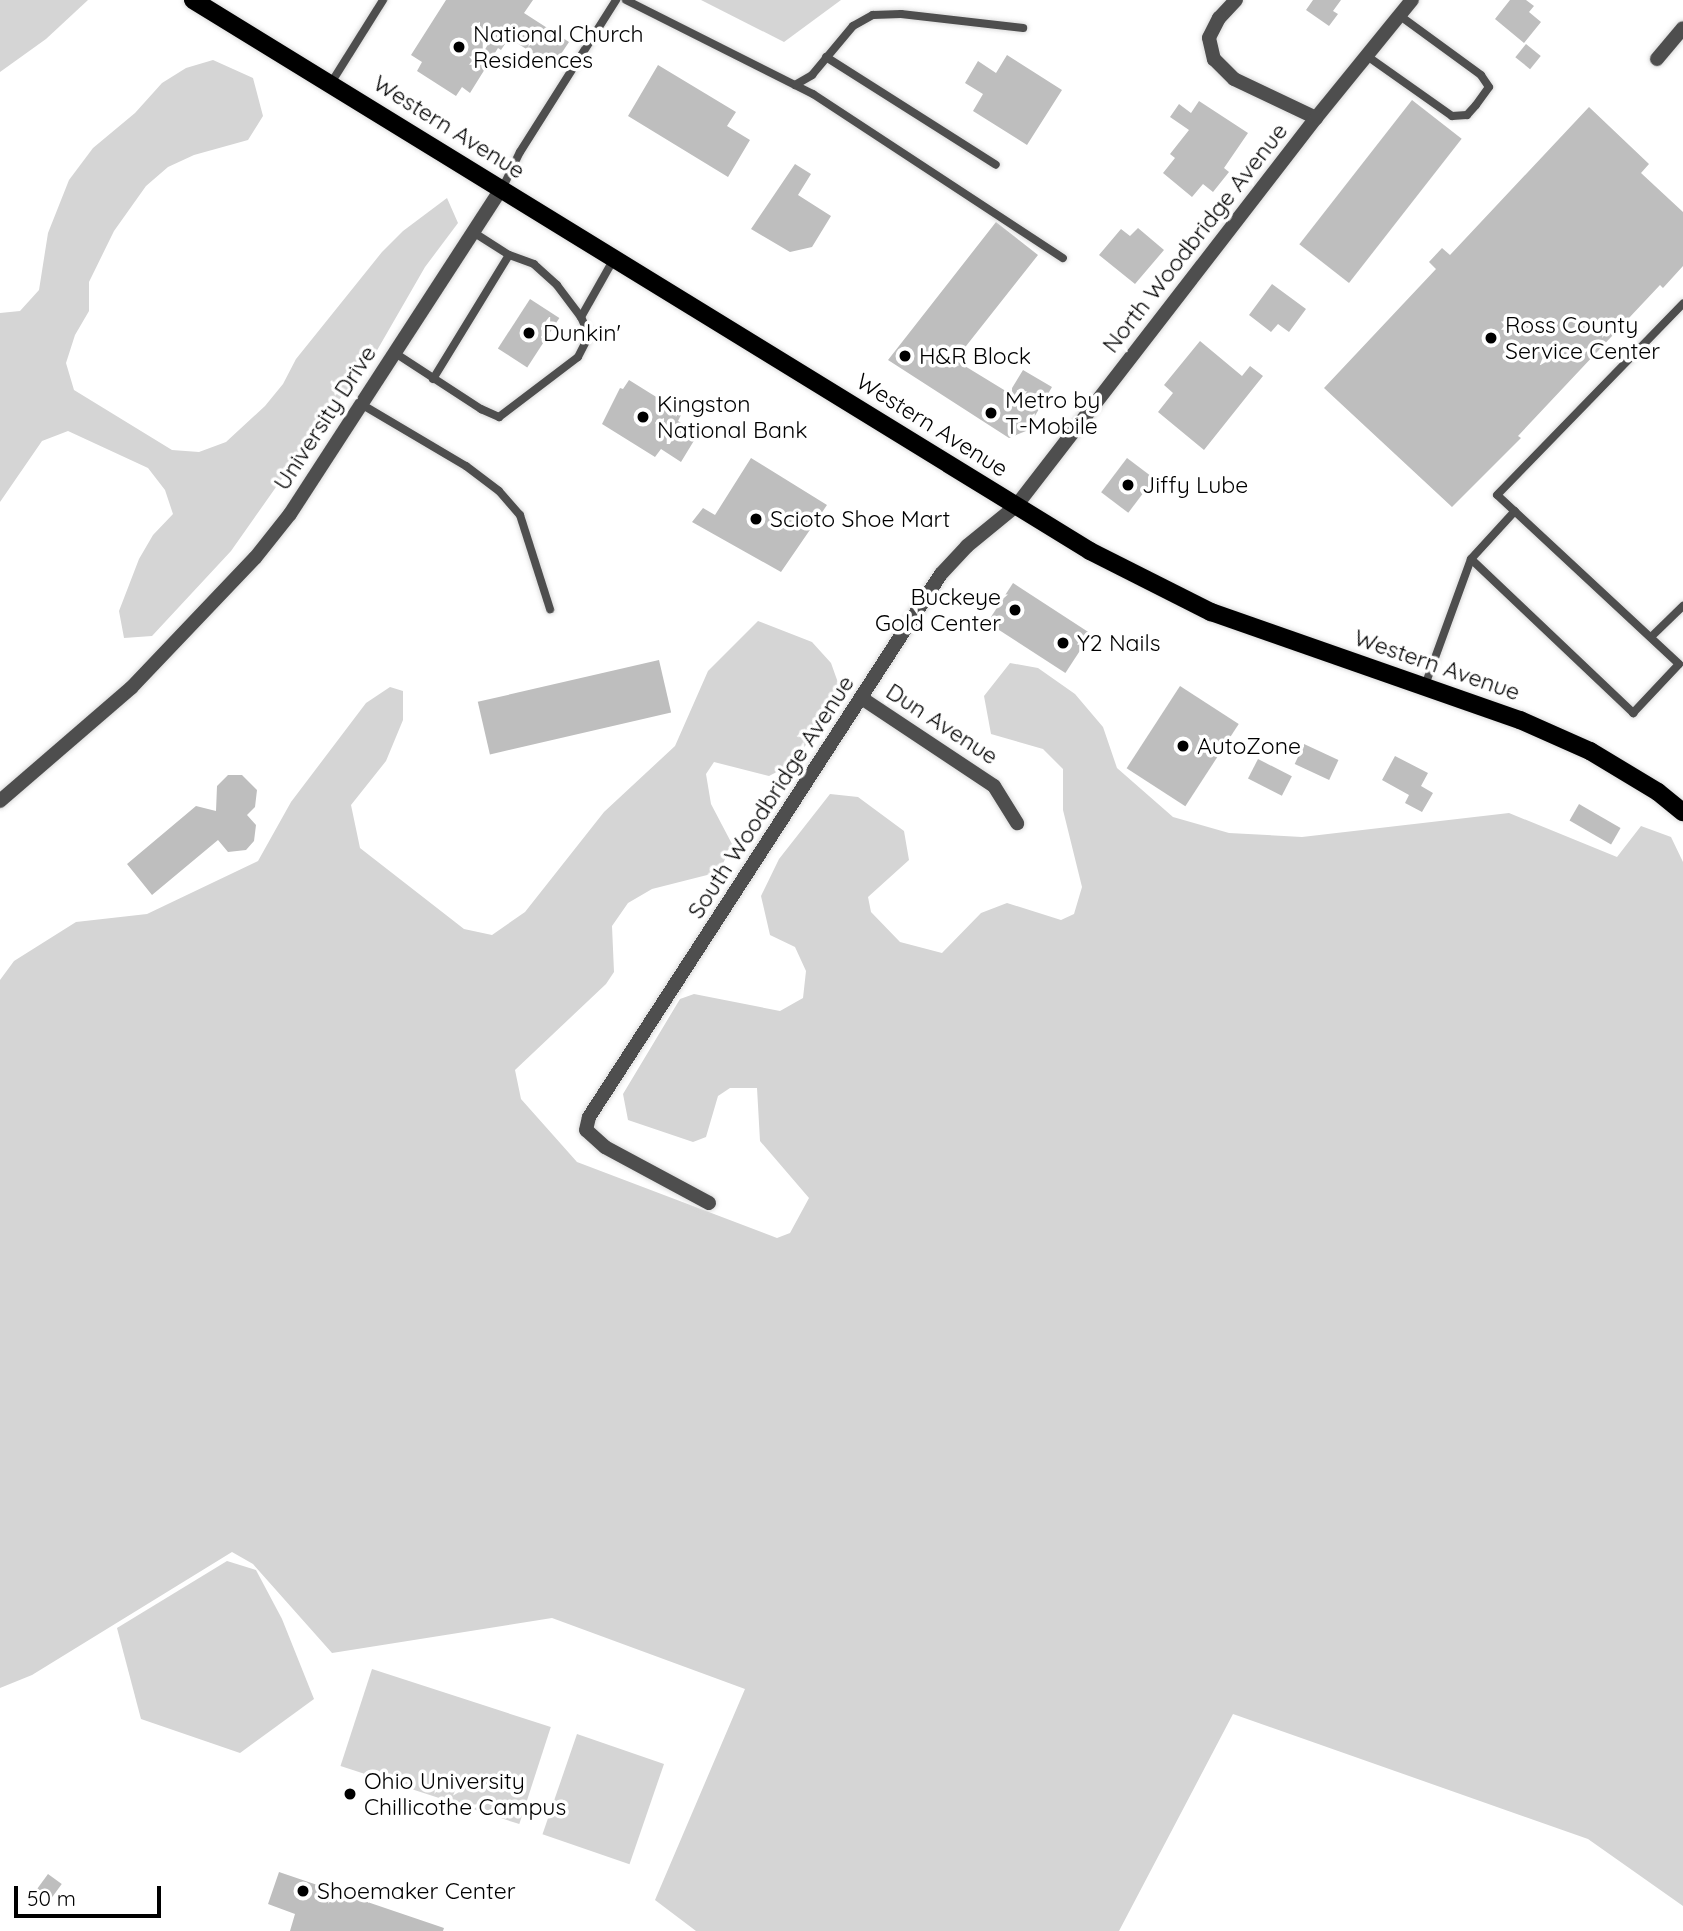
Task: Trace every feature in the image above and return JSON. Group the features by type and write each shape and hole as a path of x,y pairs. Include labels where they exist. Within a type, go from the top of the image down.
{"main road":[{"name":"Western Avenue","path":"193,0 1090,551 1211,612 1520,720 1590,751 1658,792 1683,812"}],"street":[{"path":"1236,0 1219,18 1209,38 1214,59 1234,79 1316,118"},
{"name":"North Woodbridge Avenue","path":"1016,506 1316,118 1412,0"},
{"path":"1657,59 1683,29"},
{"name":"University Drive","path":"0,801 131,688 256,558 290,514 502,189"},
{"name":"South Woodbridge Avenue","path":"709,1203 605,1147 586,1130 597,1105 863,699 941,574 967,546 1016,506"},
{"name":"Dun Avenue","path":"863,699 994,786 1017,823"}],"lane":[{"path":"331,83 383,0"},
{"name":"University Drive","path":"502,189 520,152 616,0"},
{"path":"626,0 813,94 1063,258"},
{"path":"795,85 812,75 853,26 873,15 901,14 1023,28"},
{"path":"1367,56 1452,116 1467,115 1476,105 1489,87 1481,75 1400,16"},
{"path":"826,57 996,165"},
{"path":"395,353 433,379 499,417 578,357 589,335 581,317 557,285 534,264 509,255 473,232"},
{"path":"433,379 509,255"},
{"path":"581,317 615,257"},
{"path":"1471,559 1633,713 1681,666 1497,495 1683,304"},
{"path":"361,404 466,467 499,491 520,515 535,554 550,609"},
{"path":"1424,688 1471,559 1515,511"},
{"path":"1651,637 1683,606"}],"shaded area":[{"path":"0,0 88,0 46,39 0,72"},
{"path":"701,0 841,0 784,42"},
{"path":"213,60 253,78 263,116 248,140 194,155 168,167 146,186 114,231 89,282 89,311 75,335 66,363 74,390 172,450 199,452 226,442 265,406 283,384 296,359 382,252 403,231 447,198 458,223 425,267 368,366 331,409 231,551 152,636 124,638 119,611 139,559 153,535 173,514 165,490 148,468 68,431 42,441 0,502 0,313 20,311 39,290 48,233 69,180 93,148 135,113 162,83 186,68"},
{"path":"758,621 812,642 831,663 841,691 794,763 769,776 714,762 706,774 711,804 732,844 719,872 652,889 628,903 612,926 614,972 606,984 515,1070 521,1099 577,1162 777,1238 790,1233 809,1198 760,1141 757,1088 730,1088 718,1096 706,1137 693,1142 628,1120 623,1094 680,999 694,994 780,1011 803,998 806,971 795,947 770,935 761,896 779,859 830,794 858,797 904,831 909,860 868,897 871,912 900,942 942,953 981,913 1007,903 1061,920 1074,914 1082,887 1063,810 1063,769 1043,749 991,734 984,696 1010,663 1038,668 1075,694 1103,727 1117,768 1173,817 1229,833 1302,837 1509,813 1617,857 1641,826 1671,837 1683,862 1683,1906 1588,1839 1233,1714 1119,1931 696,1931 655,1900 745,1689 552,1618 332,1653 253,1564 232,1552 32,1675 0,1688 0,980 14,961 76,922 147,914 258,861 291,802 366,703 390,687 403,691 403,720 386,761 351,805 360,848 464,929 492,935 525,912 604,812 675,746 708,671"},
{"path":"227,1561 256,1570 282,1619 314,1699 240,1753 141,1719 117,1628"},
{"path":"372,1669 551,1727 519,1824 340,1766"},
{"path":"577,1734 664,1764 629,1864 542,1834"}],"building":[{"name":"National Church Residences","path":"446,0 533,0 524,13 569,42 553,66 509,38 501,50 498,48 470,93 462,87 456,96 417,71 422,62 411,55"},
{"path":"1313,0 1341,0 1333,11 1338,14 1329,26 1306,10"},
{"path":"1510,0 1526,0 1534,6 1529,12 1541,22 1524,43 1495,19"},
{"path":"1526,44 1541,56 1530,69 1515,57"},
{"path":"1007,55 1062,90 1027,145 973,111 983,94 965,83 978,61 996,73"},
{"path":"658,65 736,112 727,126 750,140 728,177 628,116"},
{"path":"1412,100 1462,139 1349,283 1299,244"},
{"path":"1199,101 1248,133 1224,168 1229,172 1213,192 1203,184 1192,197 1163,173 1175,158 1170,154 1189,130 1170,117 1179,104 1191,113"},
{"name":"Ross County Service Center","path":"1589,107 1649,164 1641,173 1683,212 1683,266 1663,288 1660,285 1518,436 1521,438 1452,507 1324,388 1436,269 1429,262 1442,248 1450,255"},
{"path":"795,164 811,174 798,195 831,216 812,247 790,252 751,229"},
{"path":"996,222 1038,255 955,360 1009,393 1023,370 1052,387 1026,431 1009,438 888,360"},
{"path":"1138,228 1164,250 1135,284 1099,255 1121,229 1130,236"},
{"path":"1272,284 1306,309 1289,332 1278,324 1271,332 1249,315"},
{"name":"Dunkin'","path":"530,299 559,318 527,368 498,348"},
{"path":"1200,341 1242,376 1250,366 1263,376 1204,450 1158,412 1173,393 1164,385"},
{"name":"Kingston National Bank","path":"629,380 682,413 678,421 698,434 681,462 661,449 655,457 602,424 620,388 623,389"},
{"name":"Scioto Shoe Mart","path":"751,458 827,505 781,572 692,522 703,508 715,515"},
{"name":"Jiffy Lube","path":"1127,458 1154,478 1128,513 1101,492"},
{"path":"1013,583 1091,634 1065,673 987,622"},
{"path":"659,660 671,713 490,754 478,702"},
{"name":"AutoZone","path":"1180,686 1239,724 1185,806 1127,768"},
{"path":"1304,744 1338,760 1329,780 1295,764"},
{"path":"1395,756 1428,773 1421,786 1433,793 1422,812 1405,803 1409,795 1382,780"},
{"path":"1258,759 1292,776 1282,796 1248,779"},
{"path":"228,775 242,775 257,790 255,807 247,815 256,825 254,841 246,850 228,852 218,840 152,895 127,864 196,806 216,811 217,786"},
{"path":"1579,804 1621,828 1611,844 1570,820"},
{"name":"Shoemaker Center","path":"279,1872 444,1928 443,1931 290,1931 295,1914 268,1904"},
{"path":"48,1874 62,1884 51,1899 37,1889"}],"place":[{"name":"National Church Residences","path":"459,47"},
{"name":"Dunkin'","path":"529,333"},
{"name":"Ross County Service Center","path":"1491,338"},
{"name":"H&R Block","path":"905,356"},
{"name":"Metro by T-Mobile","path":"991,413"},
{"name":"Kingston National Bank","path":"643,417"},
{"name":"Jiffy Lube","path":"1128,485"},
{"name":"Scioto Shoe Mart","path":"756,519"},
{"name":"Buckeye Gold Center","path":"1015,610"},
{"name":"Y2 Nails","path":"1063,643"},
{"name":"AutoZone","path":"1183,746"},
{"name":"Ohio University Chillicothe Campus","path":"350,1794"},
{"name":"Shoemaker Center","path":"303,1891"}]}
